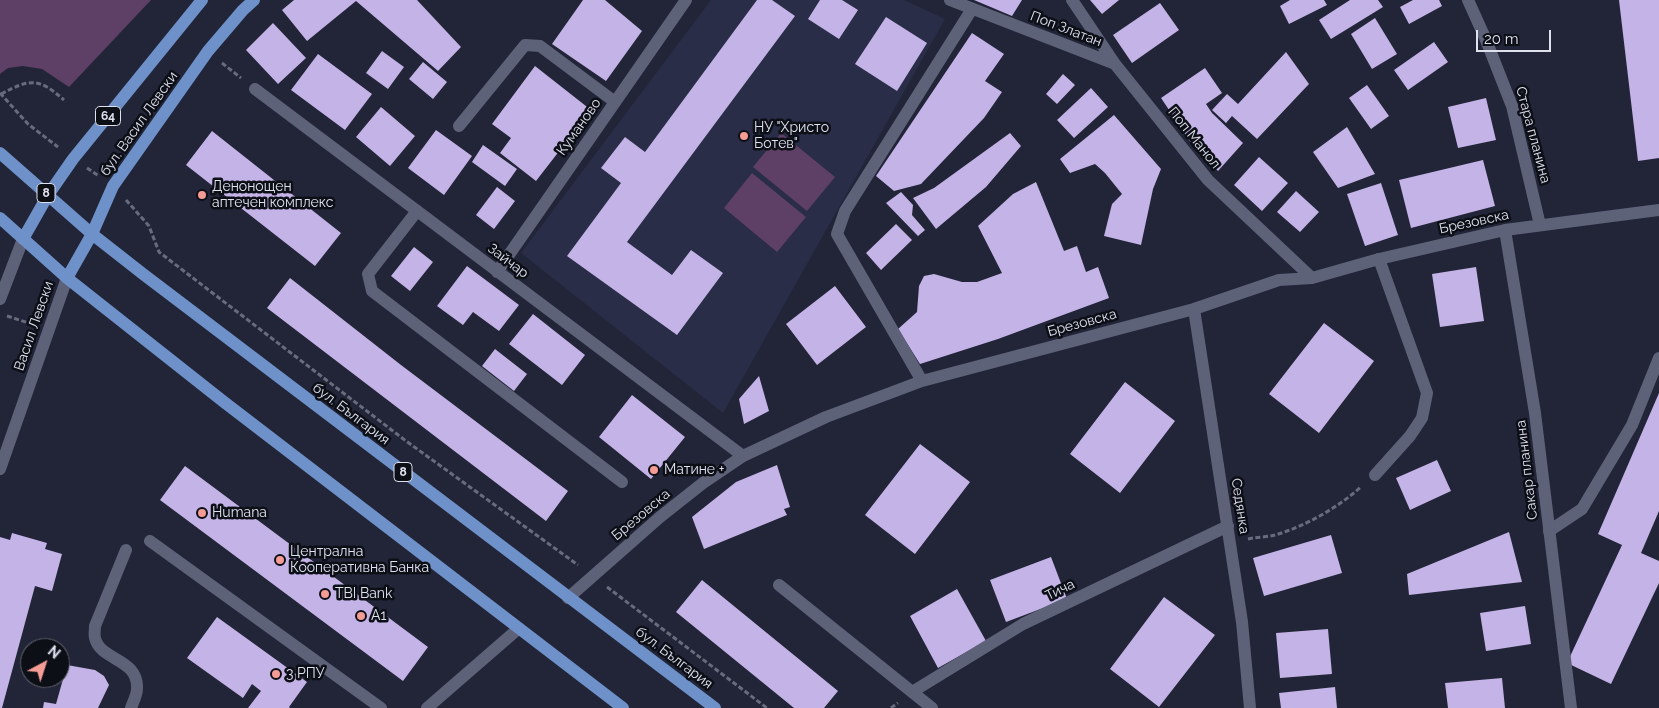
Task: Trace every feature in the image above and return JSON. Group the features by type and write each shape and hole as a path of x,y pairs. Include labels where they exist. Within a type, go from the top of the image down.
{"main road":[{"name":"бул. Васил Левски","path":"23,239 48,195 73,159 202,0"},
{"name":"бул. Васил Левски","path":"67,278 92,234 113,186 208,51 254,0"},
{"name":"бул. България","path":"0,153 92,234 715,708"},
{"path":"0,218 67,278 224,402 623,708"}],"street":[{"name":"Куманово","path":"497,272 686,0"},
{"name":"Поп Златан","path":"950,0 1115,64"},
{"name":"Поп Манол","path":"1072,0 1115,64 1208,180 1312,278"},
{"name":"Стара планина","path":"1468,0 1512,106 1540,225"},
{"path":"922,381 837,234 845,212 972,9"},
{"path":"459,126 525,45 540,46 615,102"},
{"name":"Зайчар","path":"255,89 743,456"},
{"path":"417,210 368,274 372,291 622,482"},
{"name":"Брезовска","path":"568,598 660,517 703,483 743,456 826,417 922,381 1194,309 1279,280 1312,278 1379,259 1505,230 1659,210"},
{"name":"Сакар планина","path":"1505,230 1535,413 1571,708"},
{"path":"0,299 23,239"},
{"path":"1375,475 1410,436 1422,418 1427,393 1379,259"},
{"name":"Васил Левски","path":"0,469 67,278"},
{"name":"Седянка","path":"1194,309 1242,622 1250,708"},
{"path":"1549,530 1582,509 1632,425 1659,358"},
{"name":"Тича","path":"912,692 1023,624 1228,526"},
{"path":"150,541 381,708"},
{"path":"126,550 94,626 95,640 104,651 126,664 135,675 137,690 131,708"},
{"path":"779,585 932,708"},
{"path":"427,708 518,629"}],"path":[{"path":"208,51 255,89"},
{"path":"64,100 44,84 32,82 21,84 0,94 28,124 73,159 113,186 149,226 159,252 406,441 593,576 767,708"},
{"path":"0,314 49,329"},
{"path":"1230,541 1274,535 1298,527 1330,510 1375,475"}],"shaded area":[{"path":"0,0 151,0 69,87 42,69 23,66 8,68 0,74"},
{"name":"НУ \"Христо Ботев\"","path":"711,0 904,0 945,19 723,413 521,253"},
{"path":"781,133 835,177 807,211 753,167"},
{"path":"752,173 806,217 777,252 724,208"}],"building":[{"path":"294,0 417,0 461,47 438,71 356,1 307,41 282,10"},
{"path":"583,0 605,0 642,31 606,81 552,44"},
{"path":"757,0 772,0 795,16 627,242 672,275 691,250 723,273 677,335 567,256 621,183 601,168 625,137 645,152"},
{"path":"820,0 842,0 858,10 839,39 808,19"},
{"path":"974,0 1022,0 1012,16"},
{"path":"1090,0 1119,0 1102,14"},
{"path":"1290,0 1324,0 1327,5 1289,24 1280,6"},
{"path":"1350,0 1378,0 1383,7 1331,39 1319,20"},
{"path":"1413,0 1439,0 1442,6 1409,24 1400,7"},
{"path":"1619,0 1659,0 1659,158 1638,161"},
{"path":"1160,3 1179,30 1132,63 1113,35"},
{"path":"886,17 927,43 897,91 855,64"},
{"path":"1375,18 1397,54 1372,69 1351,34"},
{"path":"273,23 306,58 278,84 246,50"},
{"path":"972,33 1004,54 985,81 1002,92 984,118 921,184 894,191 876,176"},
{"path":"1434,42 1448,62 1408,90 1394,70"},
{"path":"382,51 404,67 388,89 366,73"},
{"path":"1286,52 1309,84 1257,139 1232,116 1226,123 1212,110 1227,94 1238,104"},
{"path":"318,54 372,94 345,130 291,90"},
{"path":"423,62 447,82 433,99 409,79"},
{"path":"535,66 591,110 536,181 500,153 511,138 492,124"},
{"path":"1205,68 1222,93 1206,104 1212,113 1243,143 1218,171 1190,141 1161,98"},
{"path":"1063,74 1075,85 1057,104 1046,94"},
{"path":"1367,85 1389,116 1371,129 1349,98"},
{"path":"1091,88 1108,107 1074,138 1057,120"},
{"path":"1486,98 1496,140 1458,148 1448,107"},
{"path":"381,107 415,136 390,166 356,137"},
{"path":"1114,115 1161,169 1153,189 1141,245 1104,236 1112,204 1122,194 1105,173 1095,164 1070,173 1060,159"},
{"path":"1347,127 1375,174 1338,188 1313,152"},
{"path":"436,130 472,156 444,195 408,168"},
{"path":"212,131 341,233 315,266 186,165"},
{"path":"1010,133 1021,146 986,187 936,229 913,198 934,188"},
{"path":"483,145 517,169 505,186 472,162"},
{"path":"1259,157 1288,183 1262,211 1234,185"},
{"path":"1483,160 1495,206 1411,228 1399,180"},
{"path":"1036,182 1064,251 1077,246 1086,272 1098,267 1109,298 998,339 920,364 898,329 917,312 919,286 924,276 934,274 962,282 977,282 1002,273 978,226 1013,194"},
{"path":"1381,183 1398,235 1365,246 1347,194"},
{"path":"497,187 515,201 494,229 476,215"},
{"path":"1296,191 1319,212 1300,232 1277,212"},
{"path":"901,192 913,205 912,215 925,230 918,236 886,203"},
{"path":"896,224 912,240 881,270 866,253"},
{"path":"414,247 433,262 410,291 391,276"},
{"path":"467,266 519,305 499,331 473,312 463,325 437,306"},
{"path":"1476,267 1484,321 1440,327 1432,274"},
{"path":"290,278 401,365 568,491 546,521 267,308"},
{"path":"835,286 866,327 817,365 786,324"},
{"path":"533,314 585,355 562,385 509,344"},
{"path":"1324,323 1374,361 1319,433 1269,394"},
{"path":"495,349 527,374 514,391 482,366"},
{"path":"759,376 769,411 744,424 739,399"},
{"path":"1125,382 1175,421 1120,493 1070,454"},
{"path":"1659,393 1659,511 1641,553 1659,561 1659,583 1611,684 1567,663 1622,545 1598,534"},
{"path":"632,395 685,437 651,479 599,437"},
{"path":"920,444 970,482 915,554 865,515"},
{"path":"1437,460 1451,491 1410,510 1396,478"},
{"path":"777,465 790,507 784,509 787,515 704,549 692,517 736,482"},
{"path":"185,466 428,647 403,681 160,500"},
{"path":"1509,532 1522,582 1409,595 1407,574"},
{"path":"12,533 47,543 45,549 62,554 52,591 35,586 2,708 0,708 0,537 10,540"},
{"path":"1331,535 1342,573 1264,596 1253,558"},
{"path":"1051,557 1067,599 1006,622 990,580"},
{"path":"702,580 838,691 824,708 794,708 676,612"},
{"path":"957,589 986,641 938,668 910,616"},
{"path":"1164,597 1215,635 1159,707 1110,669"},
{"path":"1525,606 1531,644 1486,651 1480,613"},
{"path":"217,617 307,682 290,708 248,708 261,691 252,684 243,698 187,658"},
{"path":"1328,629 1332,674 1280,678 1276,633"},
{"path":"70,666 95,670 104,676 109,685 98,708 43,708 44,702 56,704 61,688 70,688"},
{"path":"1502,678 1505,708 1448,708 1445,683"},
{"path":"1335,687 1337,708 1281,708 1279,693"}],"place":[{"name":"НУ \"Христо Ботев\"","path":"744,136"},
{"name":"Денонощен аптечен комплекс","path":"202,195"},
{"name":"Матине +","path":"654,470"},
{"name":"Humana","path":"202,513"},
{"name":"Централна Кооперативна Банка","path":"280,560"},
{"name":"TBI Bank","path":"325,594"},
{"name":"A1","path":"361,616"},
{"name":"3 РПУ","path":"276,674"}]}
